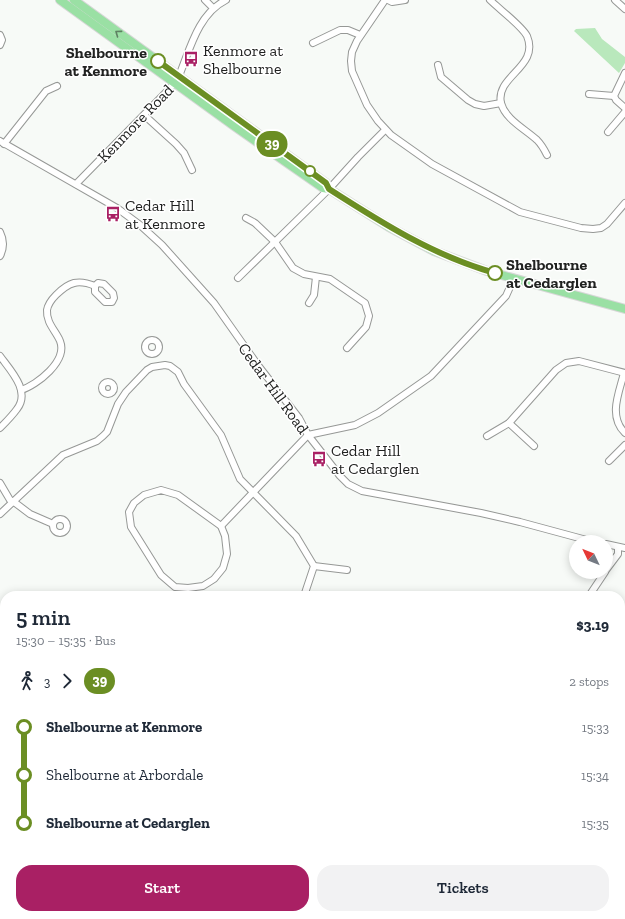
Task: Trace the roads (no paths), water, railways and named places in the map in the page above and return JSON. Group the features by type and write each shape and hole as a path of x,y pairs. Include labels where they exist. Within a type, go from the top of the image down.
{"main road":[{"path":"60,0 326,183 329,189 389,227 434,251 487,271 625,310"},
{"path":"74,0 177,80"}],"street":[{"path":"205,0 213,8"},
{"name":"Kenmore Road","path":"76,184 177,80 198,30 207,15 213,8 226,0"},
{"path":"385,0 360,35 352,52 351,61 352,71 367,105 385,130 432,164 520,212 581,228 593,229 601,228 607,224 625,203"},
{"path":"388,0 392,2 405,0"},
{"path":"490,0 527,36 530,48 527,59 503,88 501,102 508,116 538,141 547,155"},
{"path":"615,0 625,9"},
{"path":"314,43 340,30 348,30 360,35"},
{"path":"0,35 2,40 0,44"},
{"path":"438,64 442,78 468,100 475,104 484,106 501,102"},
{"path":"614,96 625,74"},
{"path":"2,143 46,91 57,86"},
{"path":"589,94 614,96"},
{"path":"614,96 616,100 625,108"},
{"path":"608,132 625,112"},
{"path":"144,115 184,153 192,170"},
{"path":"238,278 329,189 385,130"},
{"name":"Cedar Hill Road","path":"2,143 117,208 140,225 162,245 214,303 257,364 299,418 308,435 340,476 355,489 388,497 481,513 569,536"},
{"path":"246,218 255,223 275,242 293,268 304,274 330,278 365,303 369,316 366,326 347,348"},
{"path":"0,232 3,242 3,250 0,256"},
{"path":"309,303 314,295 316,277"},
{"path":"221,526 308,435 355,425 378,413 431,376 506,296 514,278"},
{"path":"21,390 38,382 51,369 59,358 61,342 47,317 47,310 52,299 68,285 82,282 95,286"},
{"path":"154,354 158,366"},
{"path":"0,356 16,378 21,390 21,402 18,408 0,428"},
{"path":"487,436 509,422 556,370 566,363 578,361 625,374 615,410 619,427 625,433"},
{"path":"0,514 63,455 97,441 103,436 122,398 147,370 158,366 170,366 178,372 184,384 221,435 240,479 296,536 314,566 306,591"},
{"path":"113,392 122,398"},
{"path":"509,422 534,446"},
{"path":"609,460 625,445"},
{"path":"0,483 10,500 30,514 53,524"},
{"path":"160,490 178,495 221,526 225,536 227,554 223,568 214,579 204,586 188,588 175,587 162,575 131,527 129,512 134,503 144,495 160,490"},
{"path":"613,561 622,547"},
{"path":"314,566 347,570"},
{"path":"592,591 600,579"}],"place":[{"name":"Kenmore at Shelbourne","path":"191,59"},
{"name":"Shelbourne at Kenmore","path":"158,61"},
{"name":"Cedar Hill at Kenmore","path":"113,214"},
{"name":"Shelbourne at Cedarglen","path":"495,273"},
{"name":"Cedar Hill at Cedarglen","path":"319,459"}]}
